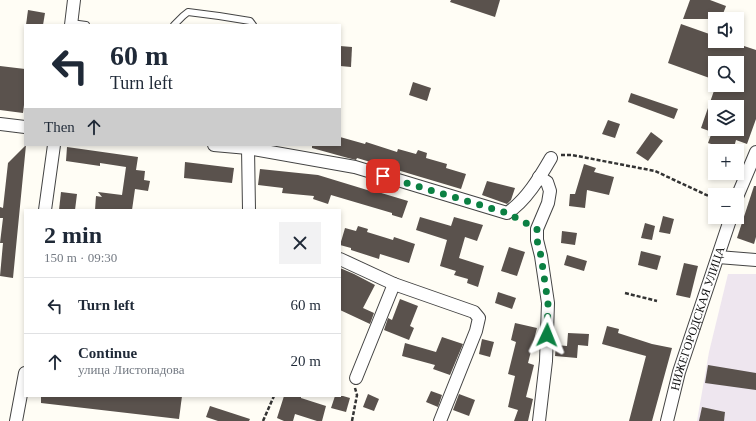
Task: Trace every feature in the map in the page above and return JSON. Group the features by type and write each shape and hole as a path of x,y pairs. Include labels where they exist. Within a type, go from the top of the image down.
{"street":[{"path":"71,24 74,0"},
{"path":"0,124 24,127"},
{"path":"45,209 54,146"},
{"path":"225,146 248,148 355,168 507,213 516,208 552,158"},
{"path":"248,148 249,209"},
{"path":"741,188 756,152"},
{"path":"539,177 547,182 550,191 548,203 537,229 537,240 548,303 546,361 539,421"},
{"name":"НИЖЕГОРОДСКАЯ УЛИЦА","path":"667,421 679,372 729,224"},
{"path":"718,257 756,260"},
{"path":"341,259 394,284 474,312 478,318 476,331 440,421"},
{"path":"356,378 394,284"},
{"path":"16,421 24,378"}],"lane":[{"path":"175,24 188,12 250,21 252,24"}],"path":[{"path":"552,158 560,155 572,155 655,171 708,196"},
{"path":"625,293 657,301"},
{"path":"352,421 357,395 355,391 356,378"},
{"path":"262,421 274,397"}],"shaded area":[{"path":"728,274 756,274 756,421 697,421 709,352"}],"building":[{"path":"451,0 500,0 495,17 450,2"},
{"path":"690,0 710,0 726,6 724,12 708,12 708,19 683,19"},
{"path":"28,10 45,13 43,24 26,24"},
{"path":"681,24 708,34 708,48 744,48 744,46 756,50 756,119 747,144 736,140 735,144 708,143 711,136 744,136 744,100 711,100 714,92 744,92 744,56 708,56 708,77 668,63"},
{"path":"341,46 352,47 351,67 341,66"},
{"path":"0,66 24,69 23,113 0,110"},
{"path":"413,82 431,88 427,101 409,95"},
{"path":"631,93 678,109 674,119 628,102"},
{"path":"708,108 708,131 701,128"},
{"path":"608,120 620,124 615,138 602,134"},
{"path":"651,132 663,141 648,161 636,153"},
{"path":"341,137 365,144 366,142 397,152 398,149 416,154 418,150 427,153 426,158 447,164 446,168 466,174 461,189 357,158 356,160 312,148 312,146 341,146"},
{"path":"26,146 13,278 0,276 3,243 0,243 3,218 0,218 0,207 3,208 8,163"},
{"path":"67,147 138,157 136,170 145,171 144,180 150,181 148,191 135,189 132,209 95,209 96,196 102,197 98,192 122,195 126,167 100,163 100,166 66,161"},
{"path":"185,162 234,168 232,183 184,178"},
{"path":"584,164 596,168 594,172 614,177 609,195 587,190 585,208 569,206 570,194 575,194"},
{"path":"260,169 318,175 408,201 402,218 392,215 392,213 331,195 328,204 313,199 314,196 282,193 283,188 258,185"},
{"path":"487,181 515,188 511,200 507,204 482,195"},
{"path":"754,186 756,186 756,237 754,244 737,238 742,224 744,224 744,217"},
{"path":"61,192 77,194 75,209 59,209"},
{"path":"663,216 674,219 670,234 659,232"},
{"path":"420,217 451,226 454,217 483,225 477,241 465,237 459,258 484,266 478,287 467,283 468,279 454,275 456,271 440,266 447,240 416,230"},
{"path":"645,223 655,226 652,240 641,238"},
{"path":"358,226 368,229 367,232 393,240 394,237 415,244 409,263 380,254 379,259 341,245 345,228 356,231"},
{"path":"562,231 577,233 575,245 561,243"},
{"path":"509,247 525,252 517,276 501,271"},
{"path":"641,251 661,256 657,270 638,265"},
{"path":"567,255 587,261 584,271 564,265"},
{"path":"684,263 698,266 690,298 676,295"},
{"path":"341,268 375,285 363,308 374,313 370,324 341,310"},
{"path":"498,292 516,298 512,309 495,303"},
{"path":"400,299 418,306 410,326 414,328 409,340 384,330 388,318 392,320"},
{"path":"515,323 537,328 528,363 534,365 526,397 533,399 528,421 514,421 518,410 508,407 515,376 508,374 516,342 511,340"},
{"path":"607,326 619,329 618,333 652,344 672,348 652,421 629,421 646,356 602,344"},
{"path":"568,333 589,334 588,346 578,345 577,358 555,356 556,345 567,346"},
{"path":"442,337 463,344 450,375 433,369 435,365 402,356 405,343 436,352"},
{"path":"482,339 494,342 490,357 479,354"},
{"path":"708,365 756,373 756,390 705,383"},
{"path":"431,391 442,395 438,407 426,402"},
{"path":"368,394 379,399 374,411 363,407"},
{"path":"459,394 475,400 469,416 453,410"},
{"path":"343,396 350,398 346,412 331,408 335,397"},
{"path":"41,397 182,397 179,419 41,403"},
{"path":"284,397 301,397 326,406 322,421 317,421 295,414 293,421 284,421 277,418"},
{"path":"210,406 250,419 249,421 218,421 206,417"},
{"path":"702,407 725,412 724,421 699,421"}],"route":[{"path":"383,176 507,213 537,229 537,240 548,303 547,335"}]}
